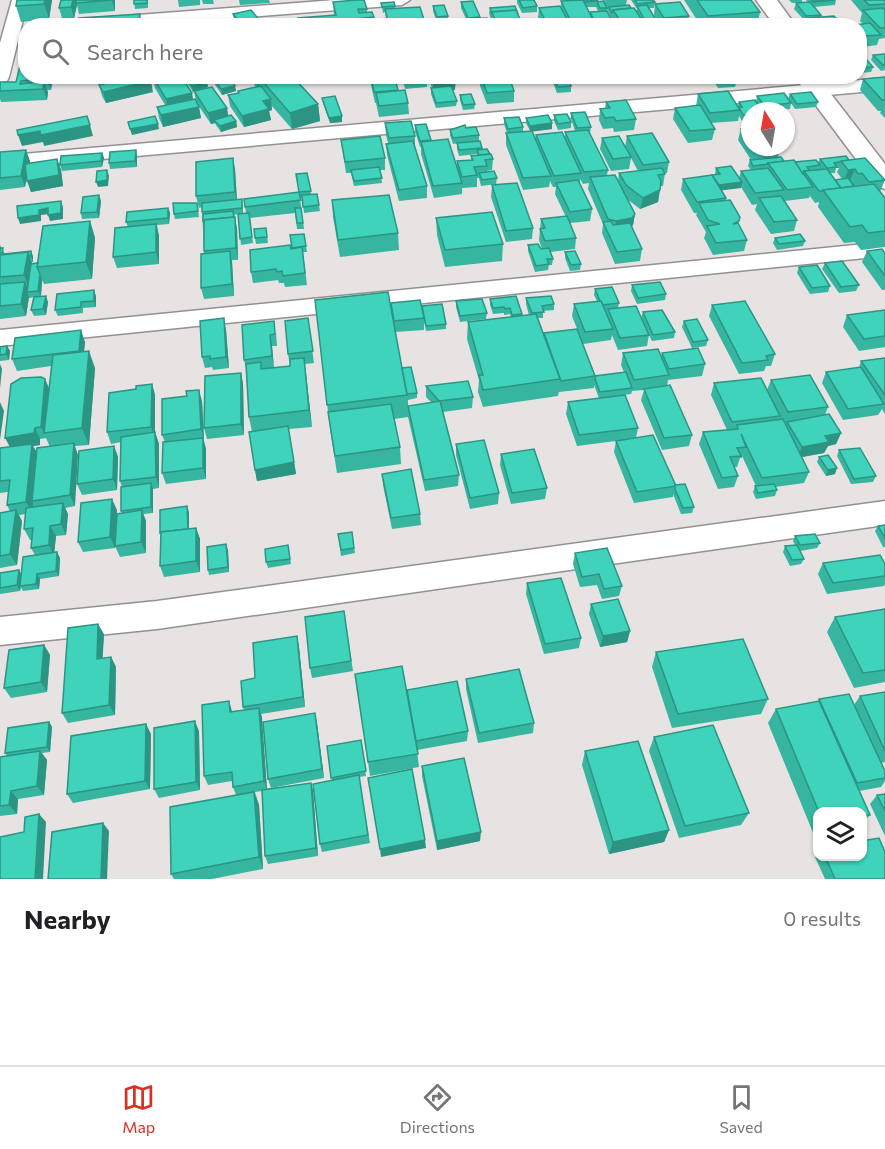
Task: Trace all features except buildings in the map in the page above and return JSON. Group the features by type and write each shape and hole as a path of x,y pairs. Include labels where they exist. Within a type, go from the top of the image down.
{"street":[{"path":"0,77 20,0"},
{"path":"165,18 402,0"},
{"path":"746,0 760,18"},
{"path":"766,0 780,18"},
{"path":"0,162 812,84"},
{"path":"823,84 885,148"},
{"path":"823,84 885,181"},
{"path":"867,84 885,84"},
{"path":"0,338 885,249"},
{"path":"0,631 157,615 885,513"}]}
